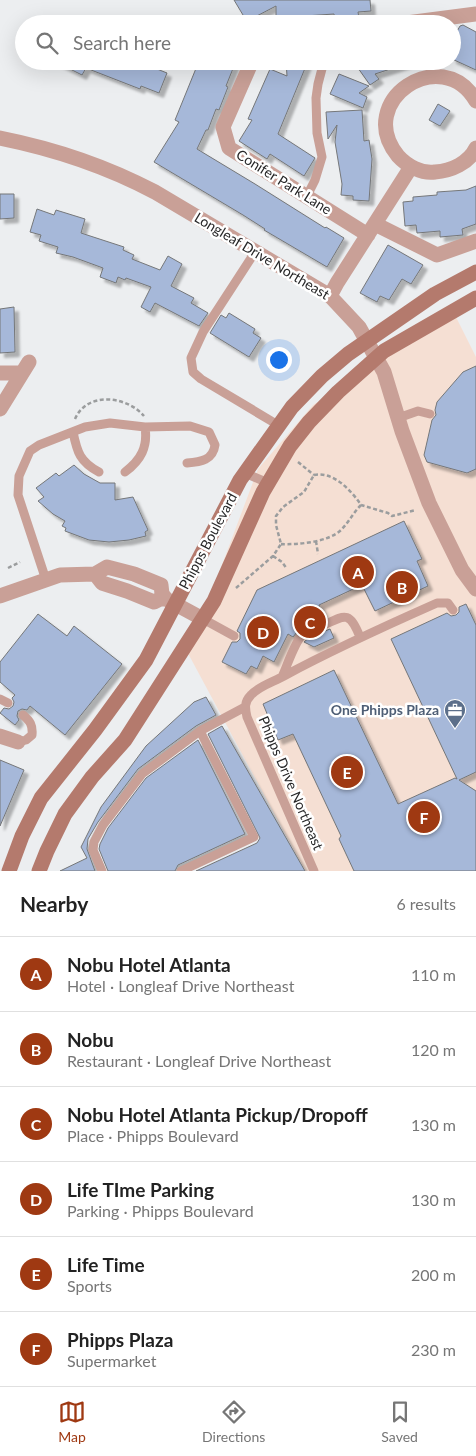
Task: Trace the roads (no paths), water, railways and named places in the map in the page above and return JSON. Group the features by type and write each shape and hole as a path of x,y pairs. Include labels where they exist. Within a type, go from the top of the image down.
{"main road":[{"name":"Phipps Boulevard","path":"9,871 22,836 41,798 95,730 146,660 170,601 245,473 292,407 322,376 348,354 435,294 476,272"},
{"name":"Phipps Boulevard","path":"39,871 65,814 92,777 125,740 218,594 268,483 290,446 309,422 338,392 384,351 476,298"}],"street":[{"path":"461,16 476,14"},
{"name":"Conifer Park Lane","path":"248,70 223,127 229,148 306,196 372,229 437,255 476,241"},
{"path":"475,95 456,81 440,76 428,76 412,82 400,90 390,104 386,120 387,138 392,148 402,161 411,167 433,173 450,170 463,164 476,148"},
{"name":"Longleaf Drive Northeast","path":"0,138 32,144 66,154 132,180 330,296 359,327 377,357 387,379 398,418 429,503 462,570 476,589"},
{"path":"330,296 336,283 411,167"},
{"path":"0,373 25,368 0,409"},
{"path":"0,596 60,575 95,574 107,567 134,574 161,585 162,594 170,601 203,619"},
{"path":"0,736 18,742"}],"lane":[{"path":"306,196 315,180 322,157 317,133 316,98 322,70"},
{"path":"255,252 204,332 191,358 191,365 193,372 201,380 278,425"},
{"path":"398,418 418,411 430,414"},
{"path":"46,580 18,495 19,476 30,451 39,445 85,427 110,423 145,427 190,426 209,432 215,445 212,455 209,459 187,463"},
{"path":"124,472 142,456 146,444 145,427"},
{"path":"73,432 80,457 88,466 99,472"},
{"path":"245,473 268,483"},
{"name":"Phipps Drive Northeast","path":"314,871 247,716 245,707 251,694 360,637 437,603 448,603 453,610"},
{"path":"282,677 303,634 337,618 348,618 354,622 360,637"},
{"path":"203,619 234,636"},
{"path":"291,656 293,664 296,666 305,665"},
{"path":"102,871 93,850 94,842 103,825 142,774 200,731 245,707"},
{"path":"18,742 26,740 32,735 33,728 30,720 23,715"},
{"path":"181,871 254,837 200,731"}],"place":[{"name":"Nobu Hotel Atlanta","path":"358,572"},
{"name":"Nobu","path":"402,587"},
{"name":"Nobu Hotel Atlanta Pickup/Dropoff","path":"310,622"},
{"name":"Life TIme Parking","path":"263,632"},
{"name":"One Phipps Plaza","path":"455,729"},
{"name":"Life Time","path":"347,772"},
{"name":"Phipps Plaza","path":"424,817"}]}
